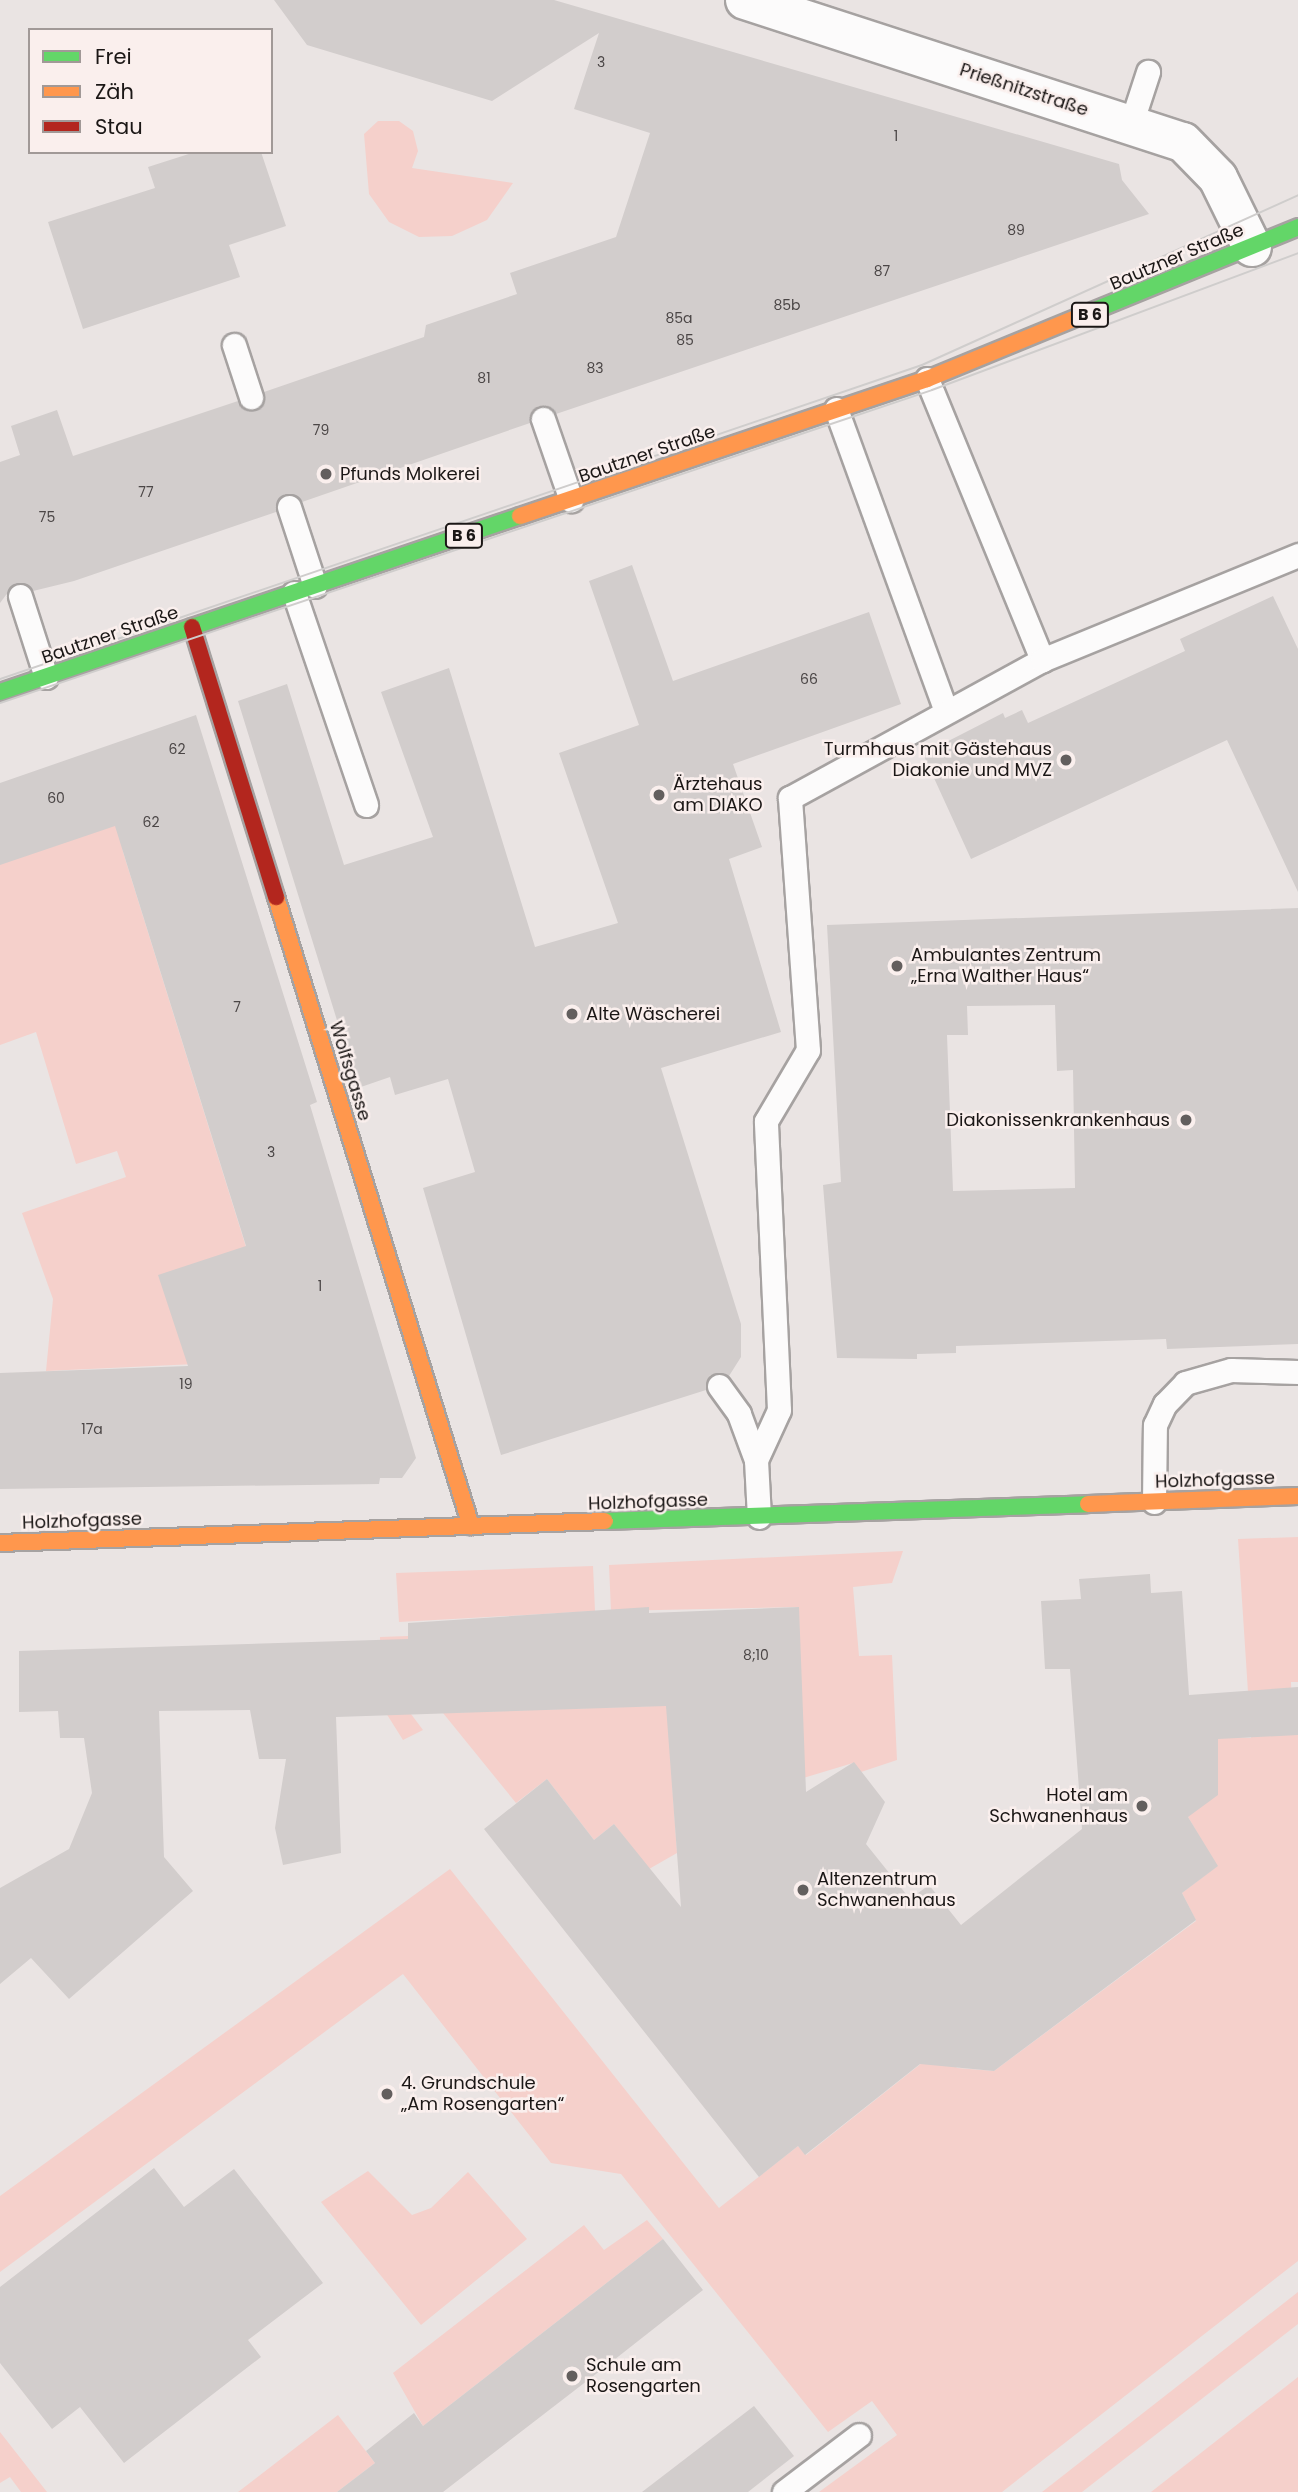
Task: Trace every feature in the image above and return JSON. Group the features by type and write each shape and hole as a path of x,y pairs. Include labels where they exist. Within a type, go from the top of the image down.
{"street":[{"name":"Prießnitzstraße","path":"744,0 1183,142 1218,178 1252,247"},
{"name":"Bautzner Straße","path":"0,692 927,379 1298,227"},
{"name":"Wolfsgasse","path":"192,627 471,1526"},
{"name":"Holzhofgasse","path":"0,1543 1298,1496"}],"lane":[{"path":"1131,124 1148,72"},
{"path":"234,345 251,397"},
{"path":"927,379 1042,660"},
{"path":"836,409 945,709"},
{"path":"543,419 571,500"},
{"path":"289,507 304,589 366,806"},
{"path":"756,1460 779,1410 766,1121 808,1050 790,798 945,709 1042,660 1298,555"},
{"path":"20,596 46,677"},
{"path":"1154,1502 1155,1425 1165,1404 1185,1384 1231,1370 1298,1371"},
{"path":"719,1386 739,1414 756,1460 759,1517"},
{"path":"784,2492 859,2435"}],"shaded area":[{"path":"378,121 399,121 413,131 418,151 412,168 513,183 487,220 452,236 419,237 389,222 369,194 364,134"},
{"path":"118,813 123,852 246,1247 195,1364 46,1371 53,1299 22,1213 126,1177 117,1151 76,1164 36,1032 0,1045 0,856"},
{"path":"1298,1537 1298,1682 1291,1682 1293,1735 1298,1735 1298,2261 1002,2492 819,2492 897,2435 872,2401 828,2432 621,2174 551,2163 403,1974 0,2272 0,2196 450,1869 719,2208 798,2146 806,2155 942,2047 957,2068 994,2071 1196,1921 1182,1893 1217,1866 1188,1817 1218,1736 1251,1738 1238,1539"},
{"path":"903,1551 892,1583 853,1587 859,1656 892,1655 897,1760 861,1772 853,1763 800,1779 799,1607 611,1611 609,1565"},
{"path":"593,1566 595,1611 399,1622 396,1573"},
{"path":"408,1636 411,1714 423,1730 403,1740 381,1705 380,1637"},
{"path":"717,1704 672,1782 677,1853 649,1869 614,1824 594,1840 547,1779 516,1803 443,1713"},
{"path":"368,2171 412,2215 431,2208 468,2172 527,2239 421,2325 321,2202"},
{"path":"647,2220 663,2239 423,2426 393,2373 584,2225 604,2250"},
{"path":"1298,2292 1298,2324 1082,2492 1042,2492"},
{"path":"1298,2377 1298,2492 1151,2492"},
{"path":"338,2415 375,2463 337,2492 238,2492"},
{"path":"0,2432 47,2492 21,2492 10,2477 0,2483"}],"building":[{"path":"274,0 554,0 1119,164 1122,180 1149,214 556,414 538,406 530,423 302,502 284,494 276,512 74,581 33,591 15,583 0,603 0,462 20,455 11,426 57,410 73,456 238,401 255,410 264,392 424,337 426,325 517,294 510,273 616,237 650,133 574,109 599,33 492,101 307,45"},
{"path":"189,154 262,154 286,226 229,245 240,277 83,329 48,222 155,188 148,167"},
{"path":"632,565 673,681 869,612 901,704 733,764 762,847 729,859 781,1032 661,1068 741,1324 741,1357 729,1376 710,1375 706,1390 501,1455 423,1188 475,1172 448,1079 395,1095 390,1077 358,1088 238,701 287,684 344,865 433,837 381,692 449,668 535,947 618,923 559,753 639,725 589,581"},
{"name":"Turmhaus mit Gästehaus Diakonie und MVZ","path":"1273,596 1298,649 1298,892 1227,740 971,859 923,754 1003,713 1005,718 1022,710 1028,723 1185,651 1180,639"},
{"path":"196,715 317,1102 310,1105 416,1458 402,1478 380,1478 379,1484 0,1489 0,1373 188,1366 158,1275 246,1246 115,826 0,865 0,783"},
{"name":"Diakonissenkrankenhaus","path":"1298,908 1298,1344 1167,1349 1166,1339 956,1346 956,1353 917,1354 917,1359 837,1358 823,1185 841,1182 827,925","holes":["1055,1005 1057,1071 1073,1070 1075,1188 953,1191 947,1035 968,1035 967,1006"]},
{"path":"1150,1574 1151,1593 1182,1591 1189,1695 1298,1687 1298,1735 1218,1739 1218,1795 1188,1817 1218,1866 1182,1893 1196,1920 994,2071 920,2064 805,2155 798,2146 759,2177 484,1829 547,1779 594,1840 614,1824 681,1907 666,1706 336,1717 341,1853 283,1865 275,1828 286,1759 259,1759 250,1710 159,1711 164,1857 193,1891 69,1999 31,1958 0,1984 0,1888 69,1849 92,1793 84,1738 60,1738 58,1711 19,1712 19,1651 408,1639 408,1623 649,1607 649,1613 799,1607 806,1792 854,1762 885,1802 866,1844 910,1899 929,1885 961,1925 1082,1829 1070,1669 1045,1669 1041,1601 1081,1599 1079,1579"},
{"path":"154,2168 184,2207 234,2169 323,2283 248,2340 261,2357 124,2463 80,2407 52,2429 0,2363 0,2287"},
{"path":"663,2239 703,2290 605,2367 443,2492 337,2492 375,2463 366,2451 414,2413 423,2426"},
{"path":"754,2406 794,2456 748,2492 642,2492"}],"tram line":[{"path":"0,679 922,365 1298,195"},
{"path":"0,703 932,390 1298,253"}],"traffic: fast":[{"path":"1078,317 1298,227"},
{"path":"0,692 520,516"},
{"path":"605,1521 1088,1504"}],"traffic: slow":[{"path":"520,516 927,379 1078,317"},
{"path":"276,897 471,1526"},
{"path":"1088,1504 1298,1496"},
{"path":"0,1543 605,1521"}],"traffic: jam":[{"path":"192,627 276,897"}],"place":[{"name":"Pfunds Molkerei","path":"326,474"},
{"name":"Turmhaus mit Gästehaus Diakonie und MVZ","path":"1066,760"},
{"name":"Ärztehaus am DIAKO","path":"659,795"},
{"name":"Ambulantes Zentrum „Erna Walther Haus“","path":"897,966"},
{"name":"Alte Wäscherei","path":"572,1014"},
{"name":"Diakonissenkrankenhaus","path":"1186,1120"},
{"name":"Hotel am Schwanenhaus","path":"1142,1806"},
{"name":"Altenzentrum Schwanenhaus","path":"803,1890"},
{"name":"4. Grundschule „Am Rosengarten“","path":"387,2094"},
{"name":"Schule am Rosengarten","path":"572,2376"}]}
